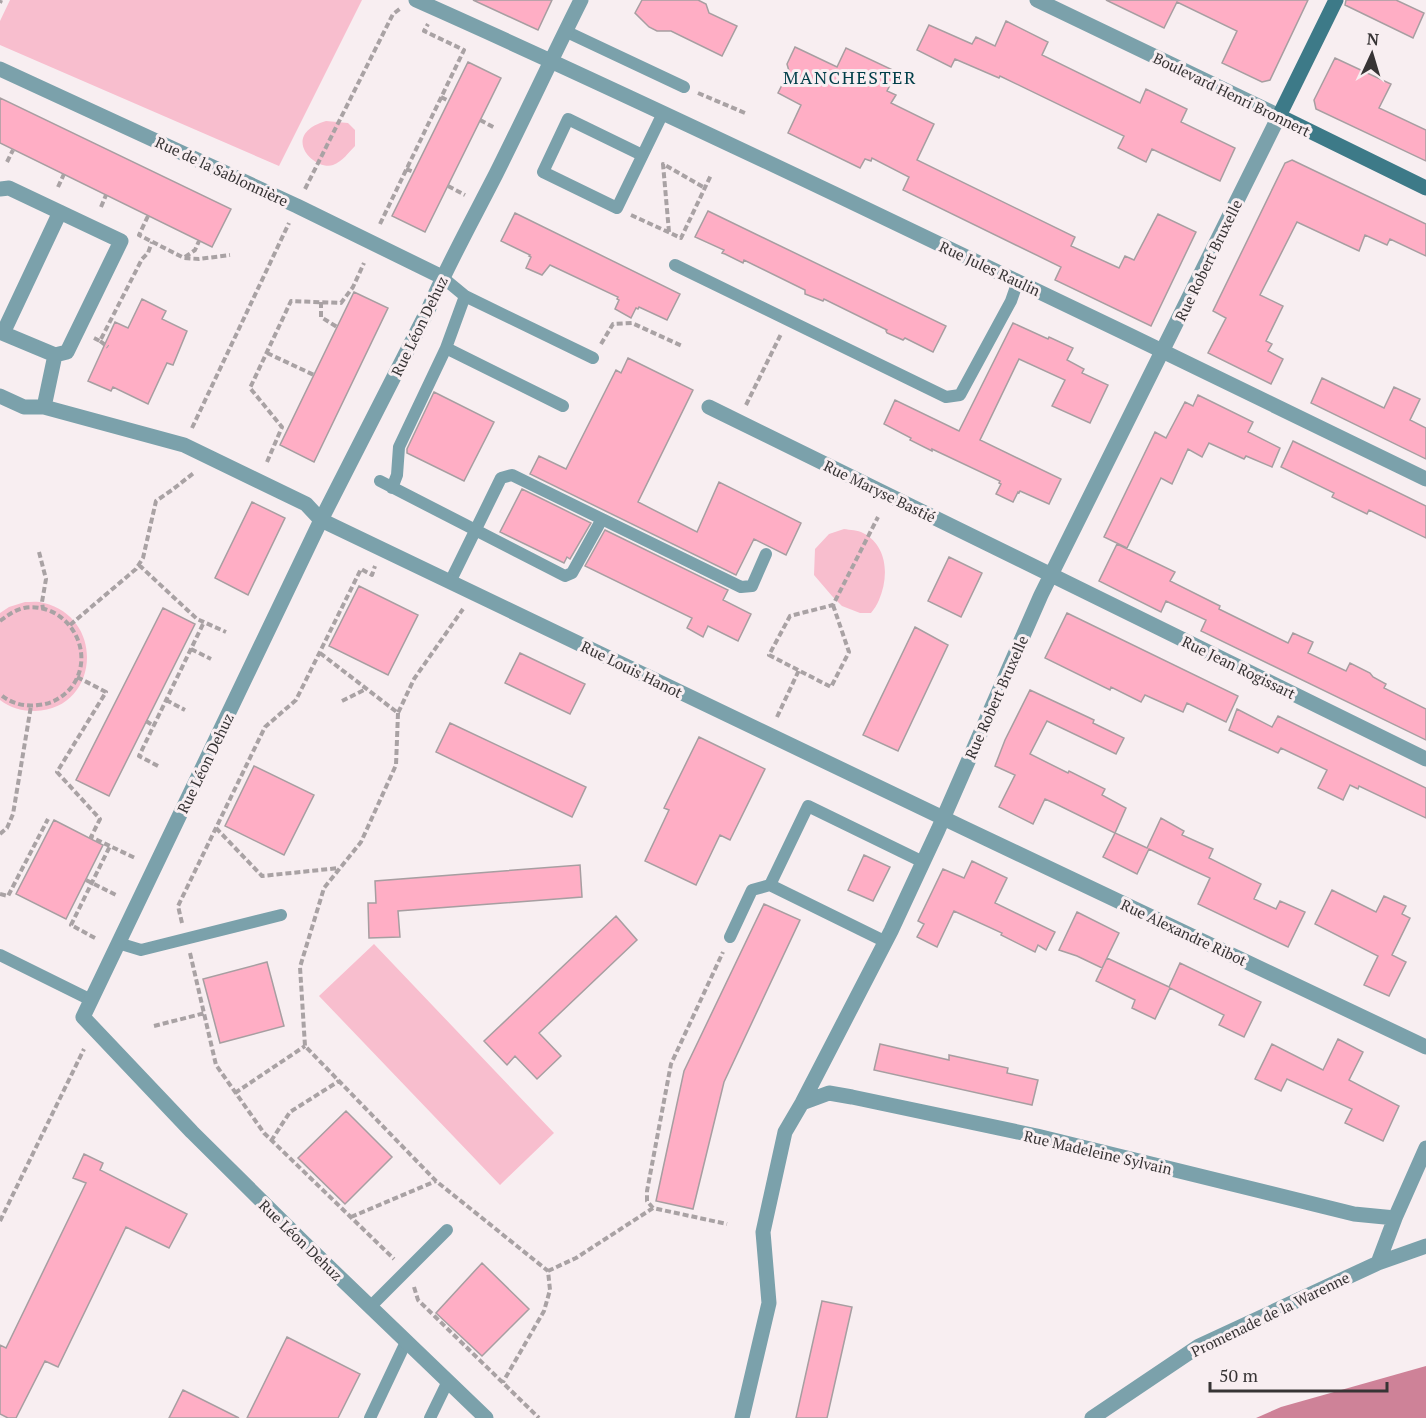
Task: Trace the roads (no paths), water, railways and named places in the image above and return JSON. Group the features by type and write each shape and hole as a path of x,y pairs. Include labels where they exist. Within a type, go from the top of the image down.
{"main road":[{"name":"Rue Robert Bruxelle","path":"1279,116 1336,0"},
{"name":"Boulevard Henri Bronnert","path":"1279,116 1426,188"}],"street":[{"name":"Rue Jules Raulin","path":"416,0 552,60 1018,281 1426,479"},
{"name":"Rue Léon Dehuz","path":"486,1418 192,1132 83,1017 321,520 581,0"},
{"name":"Boulevard Henri Bronnert","path":"1037,0 1279,116"},
{"name":"Rue de la Sablonnière","path":"0,69 297,206 442,277"},
{"name":"Rue Robert Bruxelle","path":"741,1418 769,1303 763,1232 785,1132 885,942 1051,575 1279,116"},
{"path":"0,189 9,188 60,212 121,241 67,352 55,355 1,332 60,212"},
{"path":"44,407 55,355"},
{"name":"Rue Louis Hanot","path":"0,396 24,407 44,407 184,445 306,504 321,520 942,818"},
{"name":"Rue Maryse Bastié","path":"709,407 1051,575"},
{"name":"Rue Jean Rogissart","path":"1051,575 1426,759"},
{"name":"Rue Alexandre Ribot","path":"942,818 1426,1047"},
{"name":"Rue Madeleine Sylvain","path":"802,1103 829,1093 852,1097 1037,1136 1354,1214 1395,1218"},
{"path":"1378,1263 1426,1148"},
{"name":"Promenade de la Warenne","path":"1092,1418 1199,1346 1378,1263 1426,1246"}],"lane":[{"path":"566,31 684,87"},
{"path":"642,155 568,119 543,172 616,208 663,113"},
{"path":"675,265 946,396 960,395 1011,301 1018,281"},
{"path":"442,277 465,296 593,358"},
{"path":"392,488 397,475 399,447 446,348 465,296"},
{"path":"446,348 563,405"},
{"path":"450,582 501,478 512,475 741,587 752,586 766,554"},
{"path":"380,481 565,576 572,573 602,519"},
{"path":"770,885 808,806 923,862"},
{"path":"730,936 752,890 770,885 885,942"},
{"path":"118,943 141,950 281,915"},
{"path":"0,955 91,1000"},
{"path":"370,1307 447,1230"},
{"path":"370,1418 406,1341"},
{"path":"430,1418 448,1382"}],"district":[{"name":"MANCHESTER","path":"850,77"}]}
